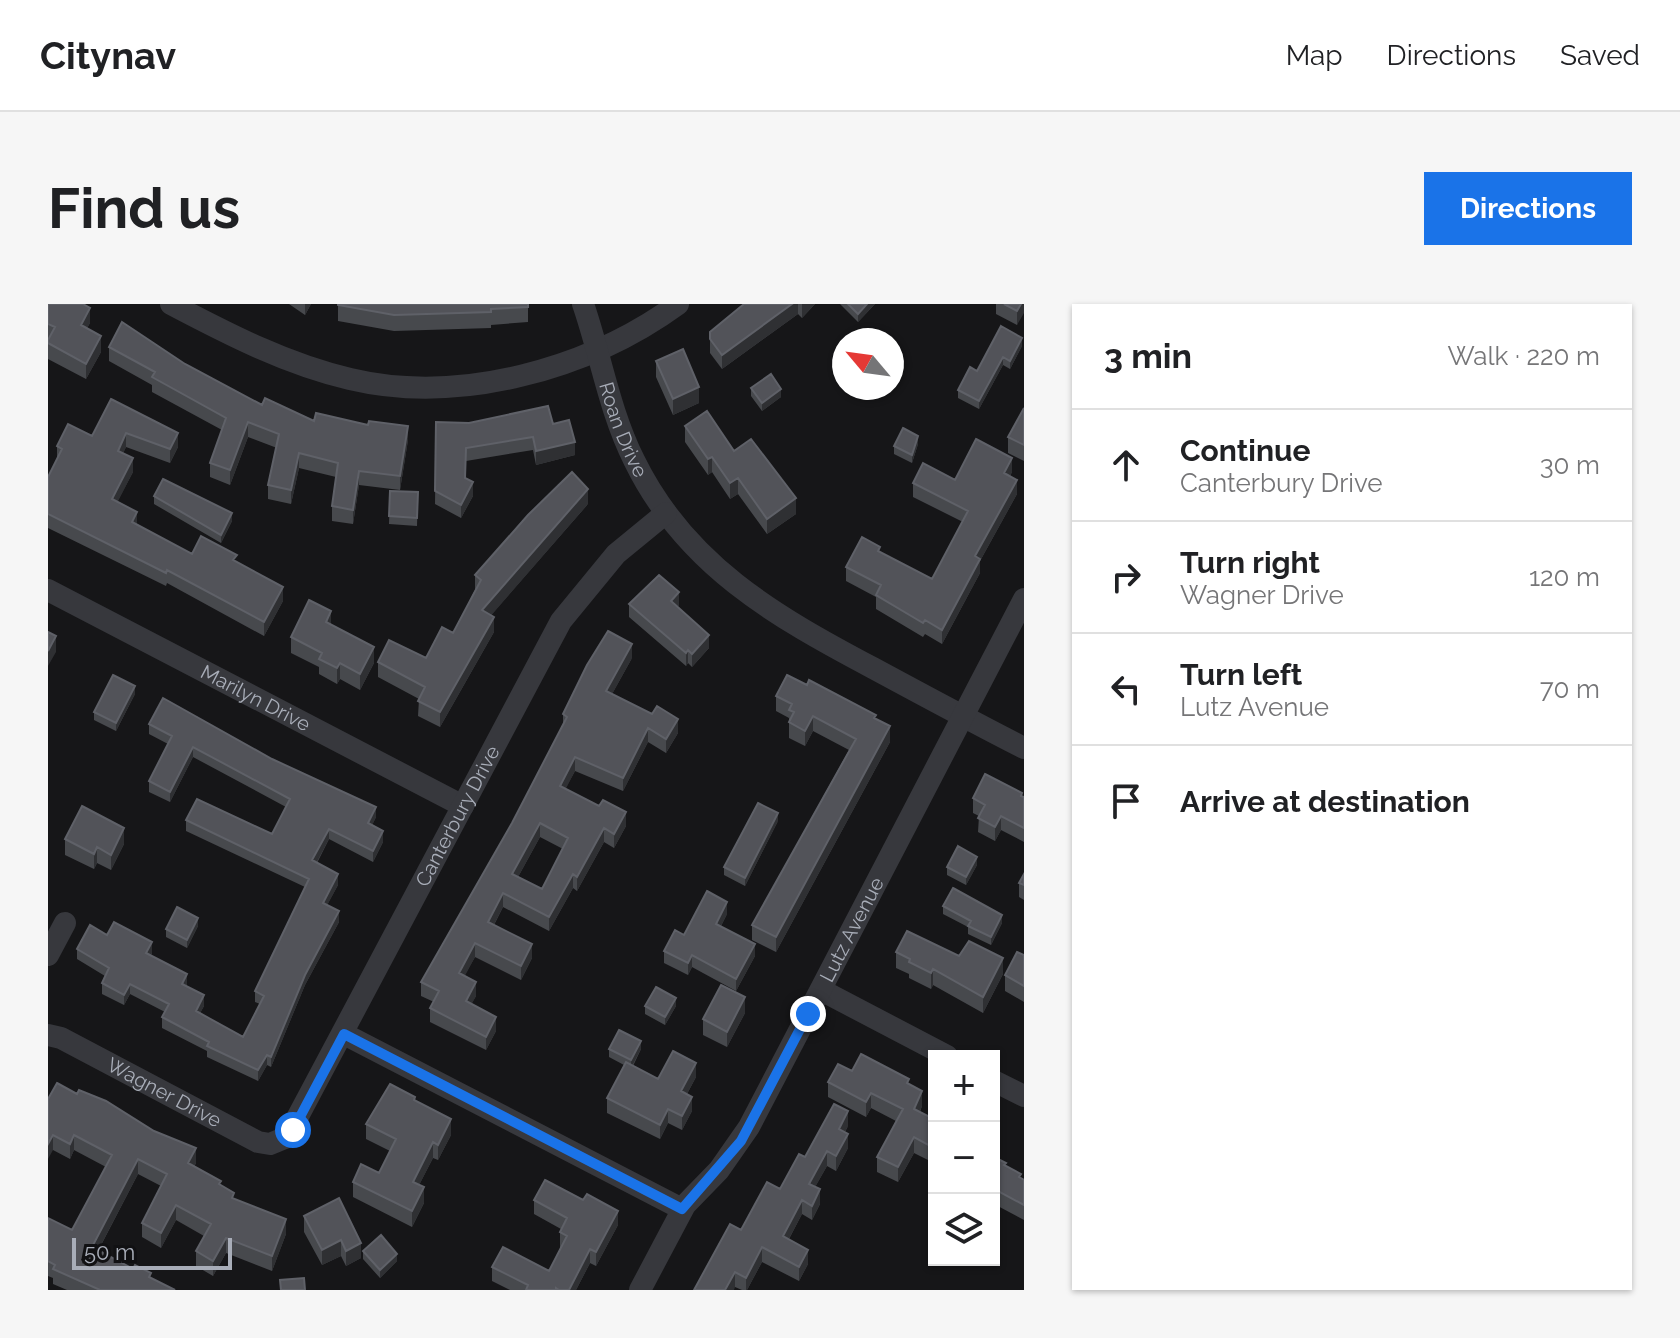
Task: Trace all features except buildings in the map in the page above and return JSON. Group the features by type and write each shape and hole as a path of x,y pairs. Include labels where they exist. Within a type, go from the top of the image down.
{"street":[{"path":"171,304 297,364 351,380 400,387 500,380 595,352 620,341 678,304"},
{"name":"Roan Drive","path":"583,304 595,352 633,459 666,513 717,570 781,619 1024,748"},
{"name":"Canterbury Drive","path":"281,1141 293,1130 561,621 607,563 666,513"},
{"name":"Marilyn Drive","path":"48,590 463,806"},
{"name":"Lutz Avenue","path":"640,1290 682,1209 741,1141 1024,599"},
{"path":"48,955 65,923"},
{"path":"821,990 936,1050"},
{"path":"344,1034 682,1209"},
{"name":"Wagner Drive","path":"48,1035 61,1038 258,1142 281,1141"},
{"path":"1000,1084 1024,1096"}],"route":[{"path":"293,1130 344,1034 682,1209 709,1182 741,1141 808,1014"}]}
